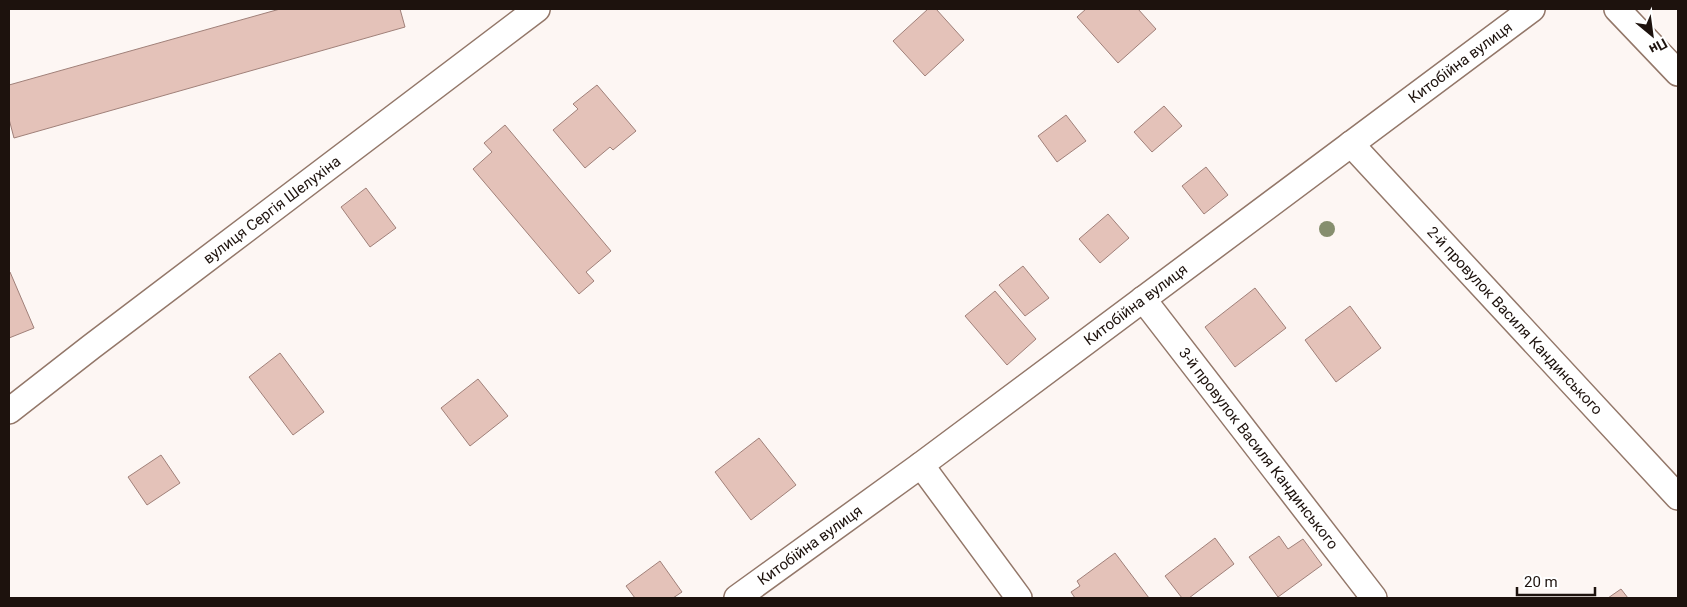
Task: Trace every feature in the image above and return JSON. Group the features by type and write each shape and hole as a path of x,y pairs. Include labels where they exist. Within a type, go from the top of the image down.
{"street":[{"name":"вулиця Сергія Шелухіна","path":"9,411 91,346 537,9"},
{"name":"Китобійна вулиця","path":"737,598 921,465 1532,9"},
{"path":"1617,9 1678,72"},
{"name":"2-й провулок Василя Кандинського","path":"1351,144 1678,497"},
{"name":"3-й провулок Василя Кандинського","path":"1143,299 1374,598"},
{"path":"921,465 1019,598"}],"building":[{"path":"280,9 400,9 405,27 14,138 9,119 9,85"},
{"path":"928,9 936,9 964,40 925,76 893,41"},
{"path":"1086,9 1138,9 1156,29 1118,63 1077,17"},
{"path":"597,85 636,131 613,150 610,147 585,168 553,130 578,109 573,104"},
{"path":"1164,106 1182,126 1152,152 1134,132"},
{"path":"1066,115 1086,141 1057,162 1038,136"},
{"path":"505,125 611,251 586,272 594,281 579,294 473,169 492,152 484,143"},
{"path":"1206,167 1228,195 1204,214 1182,186"},
{"path":"366,188 396,228 370,247 341,207"},
{"path":"1108,214 1129,238 1100,263 1079,239"},
{"path":"1023,266 1049,298 1025,316 999,285"},
{"path":"9,272 34,328 9,338"},
{"path":"1255,288 1286,328 1235,367 1205,327"},
{"path":"995,291 1036,339 1007,365 965,316"},
{"path":"1350,306 1381,348 1336,382 1305,340"},
{"path":"280,353 324,412 293,435 249,377"},
{"path":"478,379 508,416 470,446 441,408"},
{"path":"759,438 796,485 751,520 715,472"},
{"path":"161,455 180,483 147,505 128,477"},
{"path":"1279,536 1288,549 1303,539 1322,565 1278,597 1249,557"},
{"path":"1215,538 1234,564 1189,598 1182,598 1165,576"},
{"path":"1115,553 1149,598 1075,598 1071,592 1080,586 1077,581"},
{"path":"660,561 682,592 673,598 635,598 626,586"},
{"path":"1621,589 1628,598 1608,598"}]}
